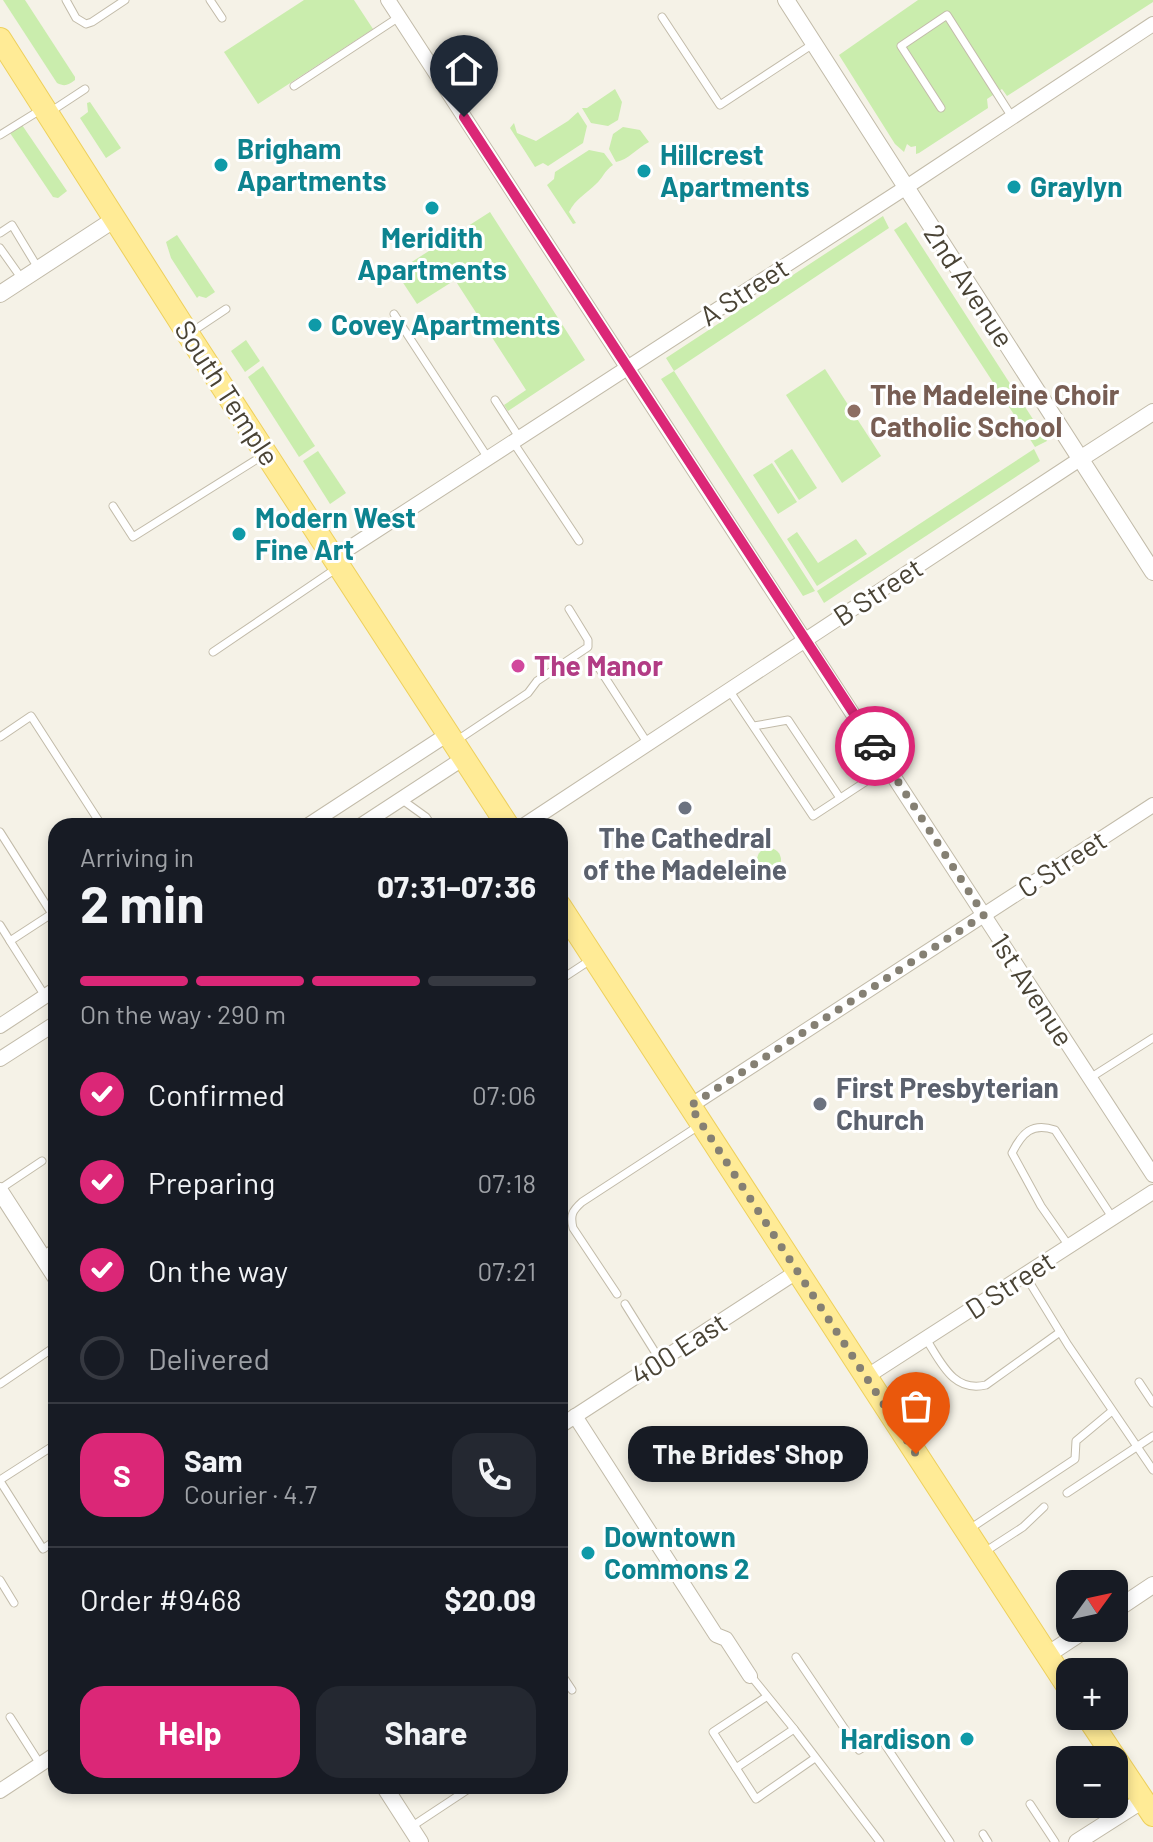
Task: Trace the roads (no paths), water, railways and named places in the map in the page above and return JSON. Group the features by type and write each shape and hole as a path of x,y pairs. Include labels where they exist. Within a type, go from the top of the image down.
{"main road":[{"name":"South Temple","path":"0,39 188,334 505,818"},
{"path":"568,918 1056,1669"},
{"path":"1096,1730 1148,1808"}],"street":[{"name":"1st Avenue","path":"388,0 1153,1175"},
{"name":"2nd Avenue","path":"786,0 1153,572"},
{"name":"A Street","path":"337,562 488,458 1153,24"},
{"path":"0,294 115,219"},
{"name":"B Street","path":"524,818 648,744 1153,412"},
{"path":"372,818 401,799 455,745"},
{"path":"322,818 455,745"},
{"name":"C Street","path":"696,1115 984,915 1153,805"},
{"path":"0,1026 48,994"},
{"path":"0,1059 48,1028"},
{"path":"0,1190 48,1250"},
{"name":"D Street","path":"866,1377 1153,1192"},
{"name":"400 East","path":"568,1421 798,1271"},
{"path":"575,1416 716,1635 726,1639 750,1676"},
{"path":"1128,1602 1153,1585"},
{"path":"1047,1655 1067,1642"},
{"path":"0,1791 48,1759"},
{"path":"389,1794 420,1842"},
{"path":"1077,1842 1148,1808"}],"lane":[{"path":"66,0 76,18 86,24 125,0"},
{"path":"210,0 222,18"},
{"path":"941,108 901,46 947,15 1012,117"},
{"path":"294,86 399,17"},
{"path":"662,17 720,105 813,44"},
{"path":"0,135 85,89"},
{"path":"0,233 12,225 38,268"},
{"path":"0,248 22,279"},
{"path":"188,334 226,309"},
{"path":"394,314 488,458"},
{"path":"495,400 516,440 579,541"},
{"path":"113,506 133,537 266,453"},
{"path":"213,652 337,562"},
{"path":"455,745 528,693 537,681 588,647 588,640 569,609"},
{"path":"597,665 648,744"},
{"path":"729,690 813,816 888,767"},
{"path":"0,737 31,716 97,818"},
{"path":"754,726 788,720 840,798"},
{"path":"401,799 427,818"},
{"path":"1,837 48,904"},
{"path":"10,941 48,916"},
{"path":"0,925 48,990"},
{"path":"568,975 594,958"},
{"path":"1090,1078 1153,1038"},
{"path":"617,1294 573,1228 573,1211 696,1115"},
{"path":"1069,1246 1041,1206 1012,1153 1016,1144 1031,1129 1043,1126 1055,1130 1113,1218"},
{"path":"0,1190 42,1161"},
{"path":"1025,1275 1153,1470"},
{"path":"625,1304 661,1361"},
{"path":"926,1339 955,1380 974,1388 986,1385 1060,1332"},
{"path":"0,1384 48,1351"},
{"path":"1139,1382 1153,1403"},
{"path":"966,1531 1075,1459 1076,1441 1112,1411"},
{"path":"1067,1493 1153,1436"},
{"path":"48,1449 0,1480 43,1549 48,1546"},
{"path":"981,1554 1023,1527 1044,1507"},
{"path":"0,1580 14,1603"},
{"path":"796,1657 859,1750 880,1737 950,1842"},
{"path":"750,1676 880,1842"},
{"path":"568,1684 572,1690"},
{"path":"766,1697 713,1732 756,1799 815,1758"},
{"path":"10,1717 40,1764"},
{"path":"736,1768 794,1729"},
{"path":"411,1827 461,1794"},
{"path":"1030,1804 1055,1842"},
{"path":"983,1834 988,1842"}],"place":[{"name":"Brigham Apartments","path":"221,165"},
{"name":"Hillcrest Apartments","path":"644,171"},
{"name":"Graylyn","path":"1014,187"},
{"name":"Meridith Apartments","path":"432,208"},
{"name":"Covey Apartments","path":"315,325"},
{"name":"The Madeleine Choir Catholic School","path":"854,411"},
{"name":"Modern West Fine Art","path":"239,534"},
{"name":"The Manor","path":"518,666"},
{"name":"The Cathedral of the Madeleine","path":"685,808"},
{"name":"First Presbyterian Church","path":"820,1104"},
{"name":"The Brides' Shop","path":"916,1454"},
{"name":"Downtown Commons 2","path":"588,1553"},
{"name":"Hardison","path":"967,1739"}]}
